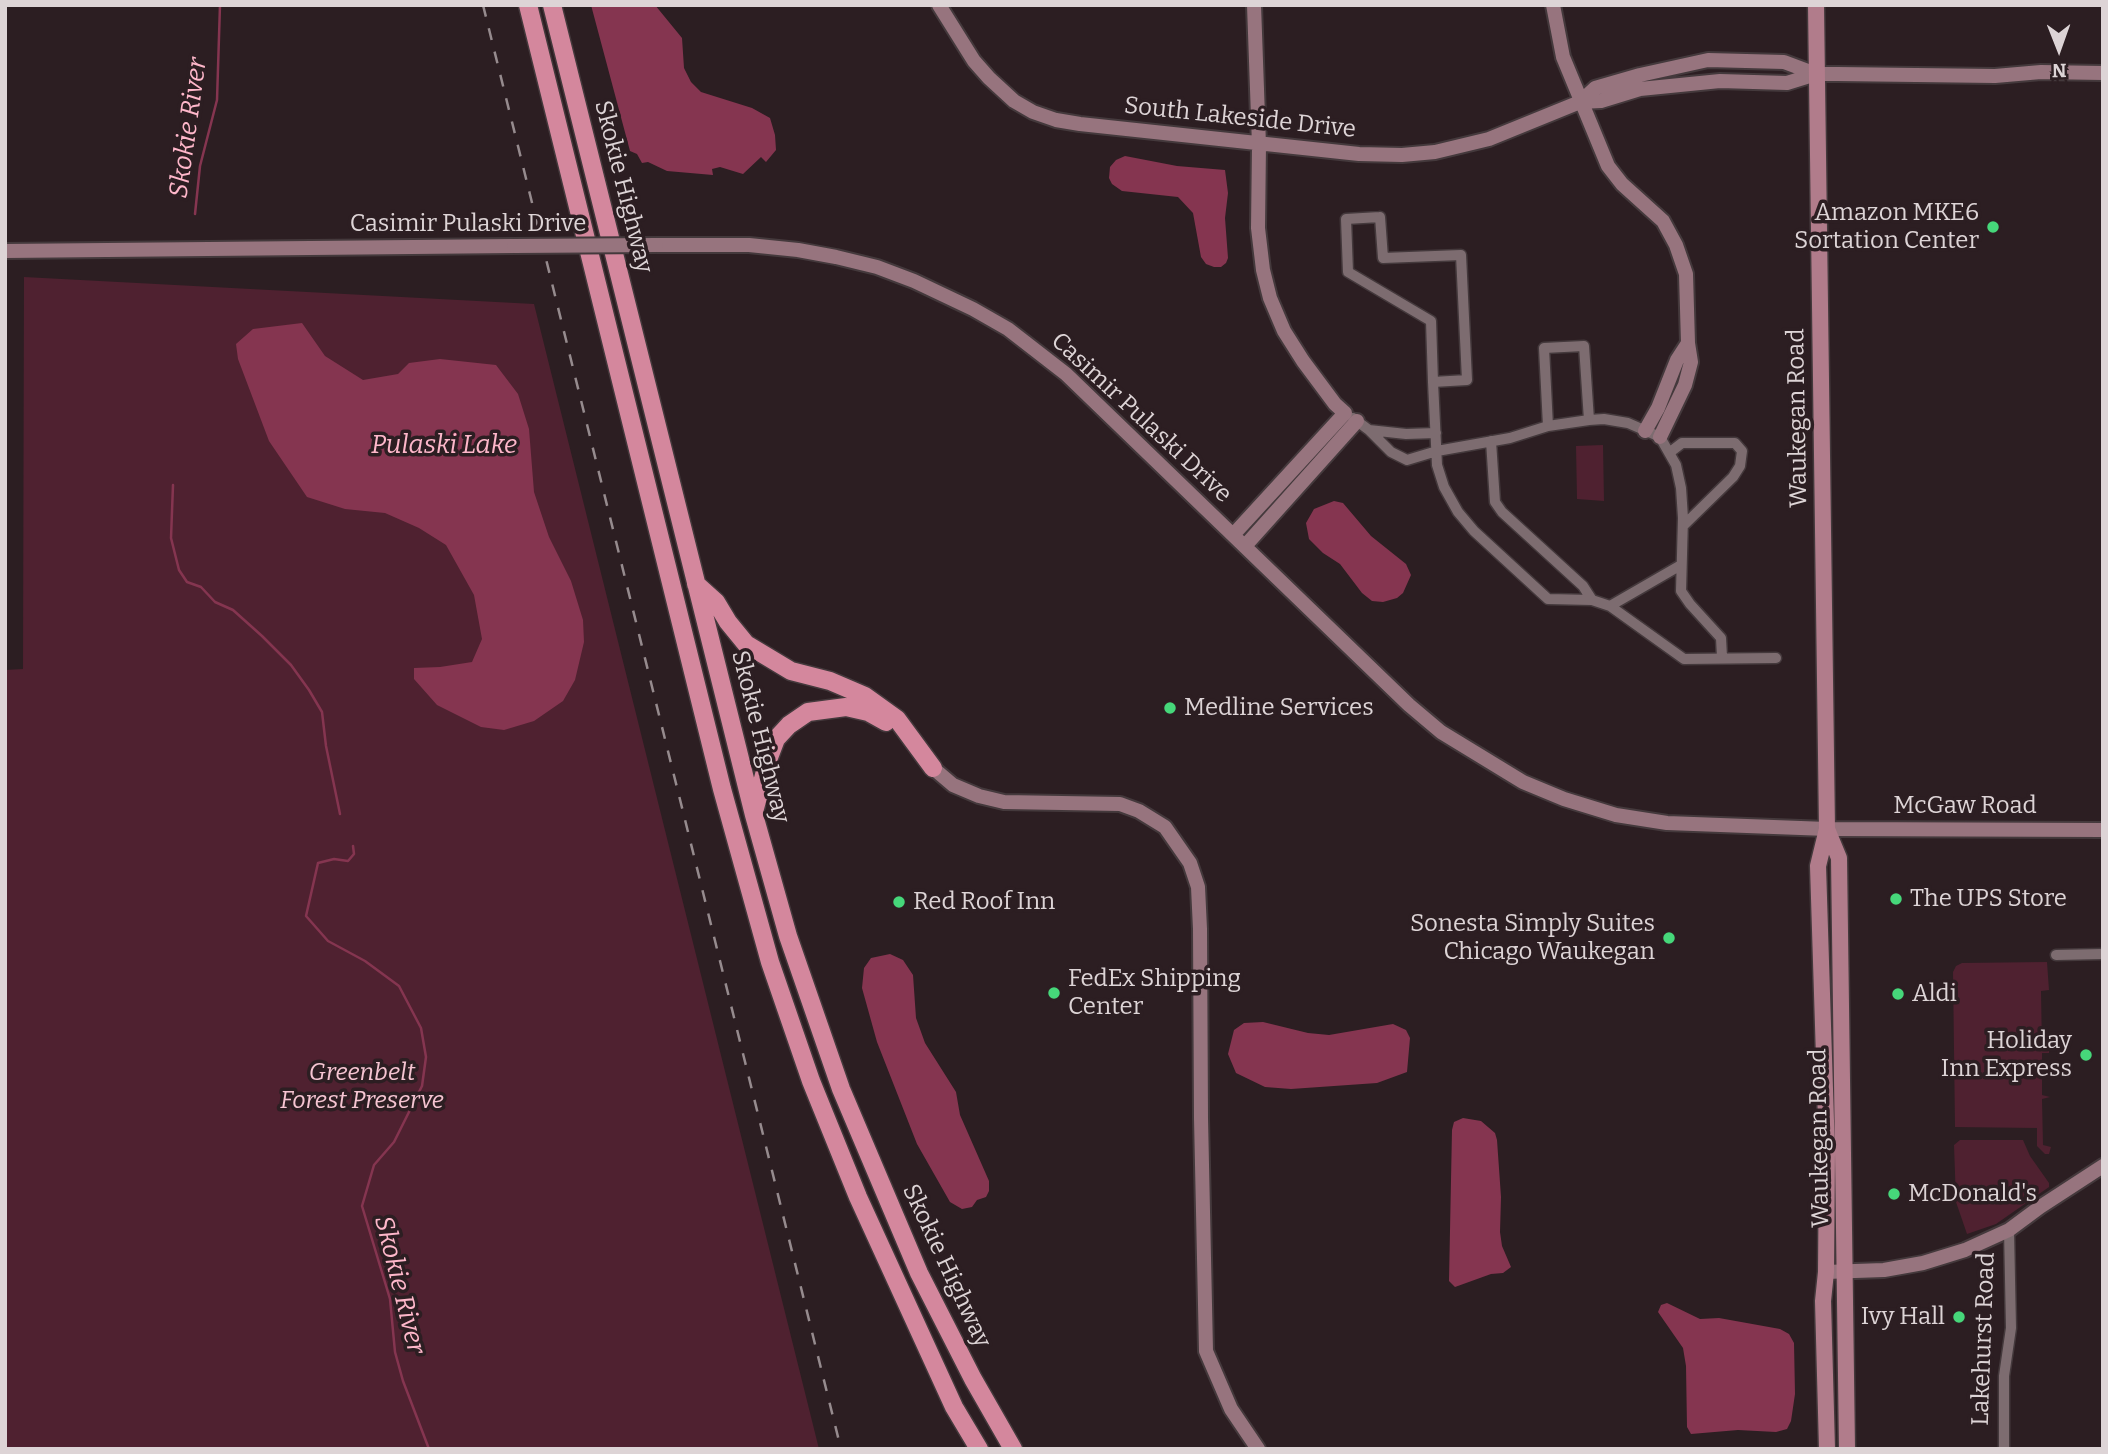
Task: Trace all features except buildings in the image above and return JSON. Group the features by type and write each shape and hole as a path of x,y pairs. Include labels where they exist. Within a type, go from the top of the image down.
{"highway":[{"name":"Skokie Highway","path":"528,5 722,789 760,929 829,1128 879,1245 954,1407 979,1449"},
{"name":"Skokie Highway","path":"552,5 754,815 788,936 853,1119 919,1273 973,1379 1013,1449"},
{"path":"696,584 716,602 746,644 791,671 830,681 865,696 897,719 933,768"},
{"path":"754,815 776,739 789,725 808,712 846,707 868,712 885,721 933,768"},
{"path":"930,1352 965,1449"}],"main road":[{"name":"Waukegan Road","path":"1816,5 1827,829 1818,866 1827,1153 1826,1272 1823,1301 1827,1449"},
{"name":"Waukegan Road","path":"1827,829 1839,858 1847,1449"}],"street":[{"name":"South Lakeside Drive","path":"939,5 974,61 1014,101 1033,112 1080,124 1359,154 1402,155 1435,152 1489,139 1580,102 1601,101 1640,89 1720,81 1787,83 1816,74"},
{"path":"1254,5 1259,145 1258,228 1263,270 1270,298 1284,331 1303,361 1335,404 1391,452 1406,460 1437,451 1510,438 1548,426 1589,420 1604,419 1628,423 1660,437 1676,465 1681,488 1681,592 1721,638 1722,657"},
{"path":"1553,5 1563,57 1608,166 1622,184 1663,221 1676,245 1686,274 1691,362 1660,437"},
{"name":"South Lakeside Drive","path":"1580,102 1595,88 1708,60 1784,62 1816,74"},
{"path":"1816,74 1995,76 2041,72 2103,73"},
{"path":"1433,382 1467,380 1461,255 1383,258 1380,217 1346,219 1348,272 1431,321 1433,382 1437,451 1437,465 1444,486 1458,512 1474,531 1548,599 1592,600 1609,606 1684,659 1776,658"},
{"name":"Casimir Pulaski Drive","path":"5,251 749,245 798,250 877,267 974,309 1008,330 1066,374 1425,718 1441,732 1523,782 1564,799 1616,815 1667,823 1827,829"},
{"path":"1645,431 1688,343"},
{"path":"1548,426 1544,348 1584,346 1589,420"},
{"path":"1673,370 1687,376"},
{"path":"1357,421 1406,434 1436,433"},
{"path":"1233,535 1357,421"},
{"path":"1245,546 1357,421"},
{"path":"1491,441 1495,502 1502,512 1583,586 1592,600"},
{"path":"1670,453 1682,443 1735,443 1742,451 1740,466 1733,477 1683,526"},
{"path":"1609,606 1681,565"},
{"path":"933,768 953,785 979,796 1004,802 1120,804 1139,811 1165,827 1190,863 1198,887 1200,929 1206,1351 1231,1409 1258,1449"},
{"name":"McGaw Road","path":"1827,829 2103,830"},
{"path":"2056,955 2103,954"},
{"name":"Lakehurst Road","path":"1826,1272 1884,1270 1923,1263 1965,1250 2009,1230 2039,1207 2103,1166"},
{"name":"Lakehurst Road","path":"2004,1449 2004,1376 2011,1328 2009,1230"}],"green space":[{"name":"Greenbelt Forest Preserve","path":"24,277 534,304 819,1449 5,1449 5,670 23,669"},
{"path":"1603,445 1604,501 1577,499 1576,446"},
{"path":"2047,962 2049,990 2041,991 2042,1049 2049,1050 2049,1053 2042,1053 2042,1095 2050,1097 2042,1099 2043,1145 2051,1147 2049,1154 2045,1154 2037,1146 2037,1128 1955,1127 1953,972 1956,966 1962,963"},
{"path":"1960,1140 2023,1140 2049,1187 1996,1224 1967,1234 1956,1202 1954,1145"}],"water":[{"path":"591,5 655,5 682,38 684,68 691,82 701,92 752,108 770,118 776,150 766,162 761,157 743,174 720,167 712,169 713,175 667,171 648,162 642,163 637,154 630,151"},
{"path":"1125,156 1177,166 1225,170 1228,193 1225,218 1228,258 1226,263 1221,267 1206,264 1201,257 1193,213 1178,197 1122,191 1112,184 1109,178 1110,167"},
{"name":"Pulaski Lake","path":"302,323 325,356 363,380 398,374 409,363 440,359 496,365 518,394 529,429 534,492 549,537 571,581 583,620 584,642 575,680 563,701 534,721 504,730 481,727 437,705 414,679 414,668 472,662 482,639 474,595 446,545 419,528 385,513 345,509 307,497 269,441 238,359 236,344 253,329"},
{"path":"1334,501 1343,503 1371,536 1406,564 1411,575 1403,593 1397,598 1383,602 1372,601 1362,593 1340,564 1323,553 1309,539 1306,523 1314,509"},
{"path":"890,954 903,960 913,975 916,1018 925,1043 956,1092 960,1115 989,1181 986,1197 977,1200 972,1207 962,1209 950,1202 917,1144 877,1042 862,988 864,968 871,958"},
{"path":"1263,1022 1329,1035 1393,1024 1406,1030 1410,1038 1407,1072 1377,1083 1291,1089 1265,1087 1236,1073 1228,1054 1234,1030 1244,1023"},
{"path":"1463,1118 1481,1121 1495,1133 1501,1197 1500,1232 1502,1246 1511,1267 1503,1273 1491,1274 1455,1287 1449,1281 1452,1130 1454,1122"},
{"path":"1667,1303 1700,1319 1719,1318 1780,1329 1789,1334 1794,1343 1795,1394 1791,1421 1787,1429 1776,1432 1738,1430 1691,1434 1687,1427 1683,1348 1658,1312 1661,1305"}],"waterway":[{"name":"Skokie River","path":"195,214 200,166 217,100 220,5"},
{"name":"Skokie River","path":"173,485 171,538 179,570 187,582 201,587 215,602 233,610 262,636 291,665 309,690 322,712 340,814"},
{"name":"Skokie River","path":"353,846 354,854 348,861 334,859 318,863 306,916 328,941 365,961 399,986 421,1028 426,1057 422,1086 394,1142 374,1165 362,1206 390,1299 395,1352 429,1449"}],"railway":[{"path":"483,5 841,1449"}],"place":[{"name":"Amazon MKE6 Sortation Center","path":"1993,227"},
{"name":"Medline Services","path":"1170,708"},
{"name":"The UPS Store","path":"1896,899"},
{"name":"Red Roof Inn","path":"899,902"},
{"name":"Sonesta Simply Suites Chicago Waukegan","path":"1669,938"},
{"name":"FedEx Shipping Center","path":"1054,993"},
{"name":"Aldi","path":"1898,994"},
{"name":"Holiday Inn Express","path":"2086,1055"},
{"name":"McDonald's","path":"1894,1194"},
{"name":"Ivy Hall","path":"1959,1317"}]}
